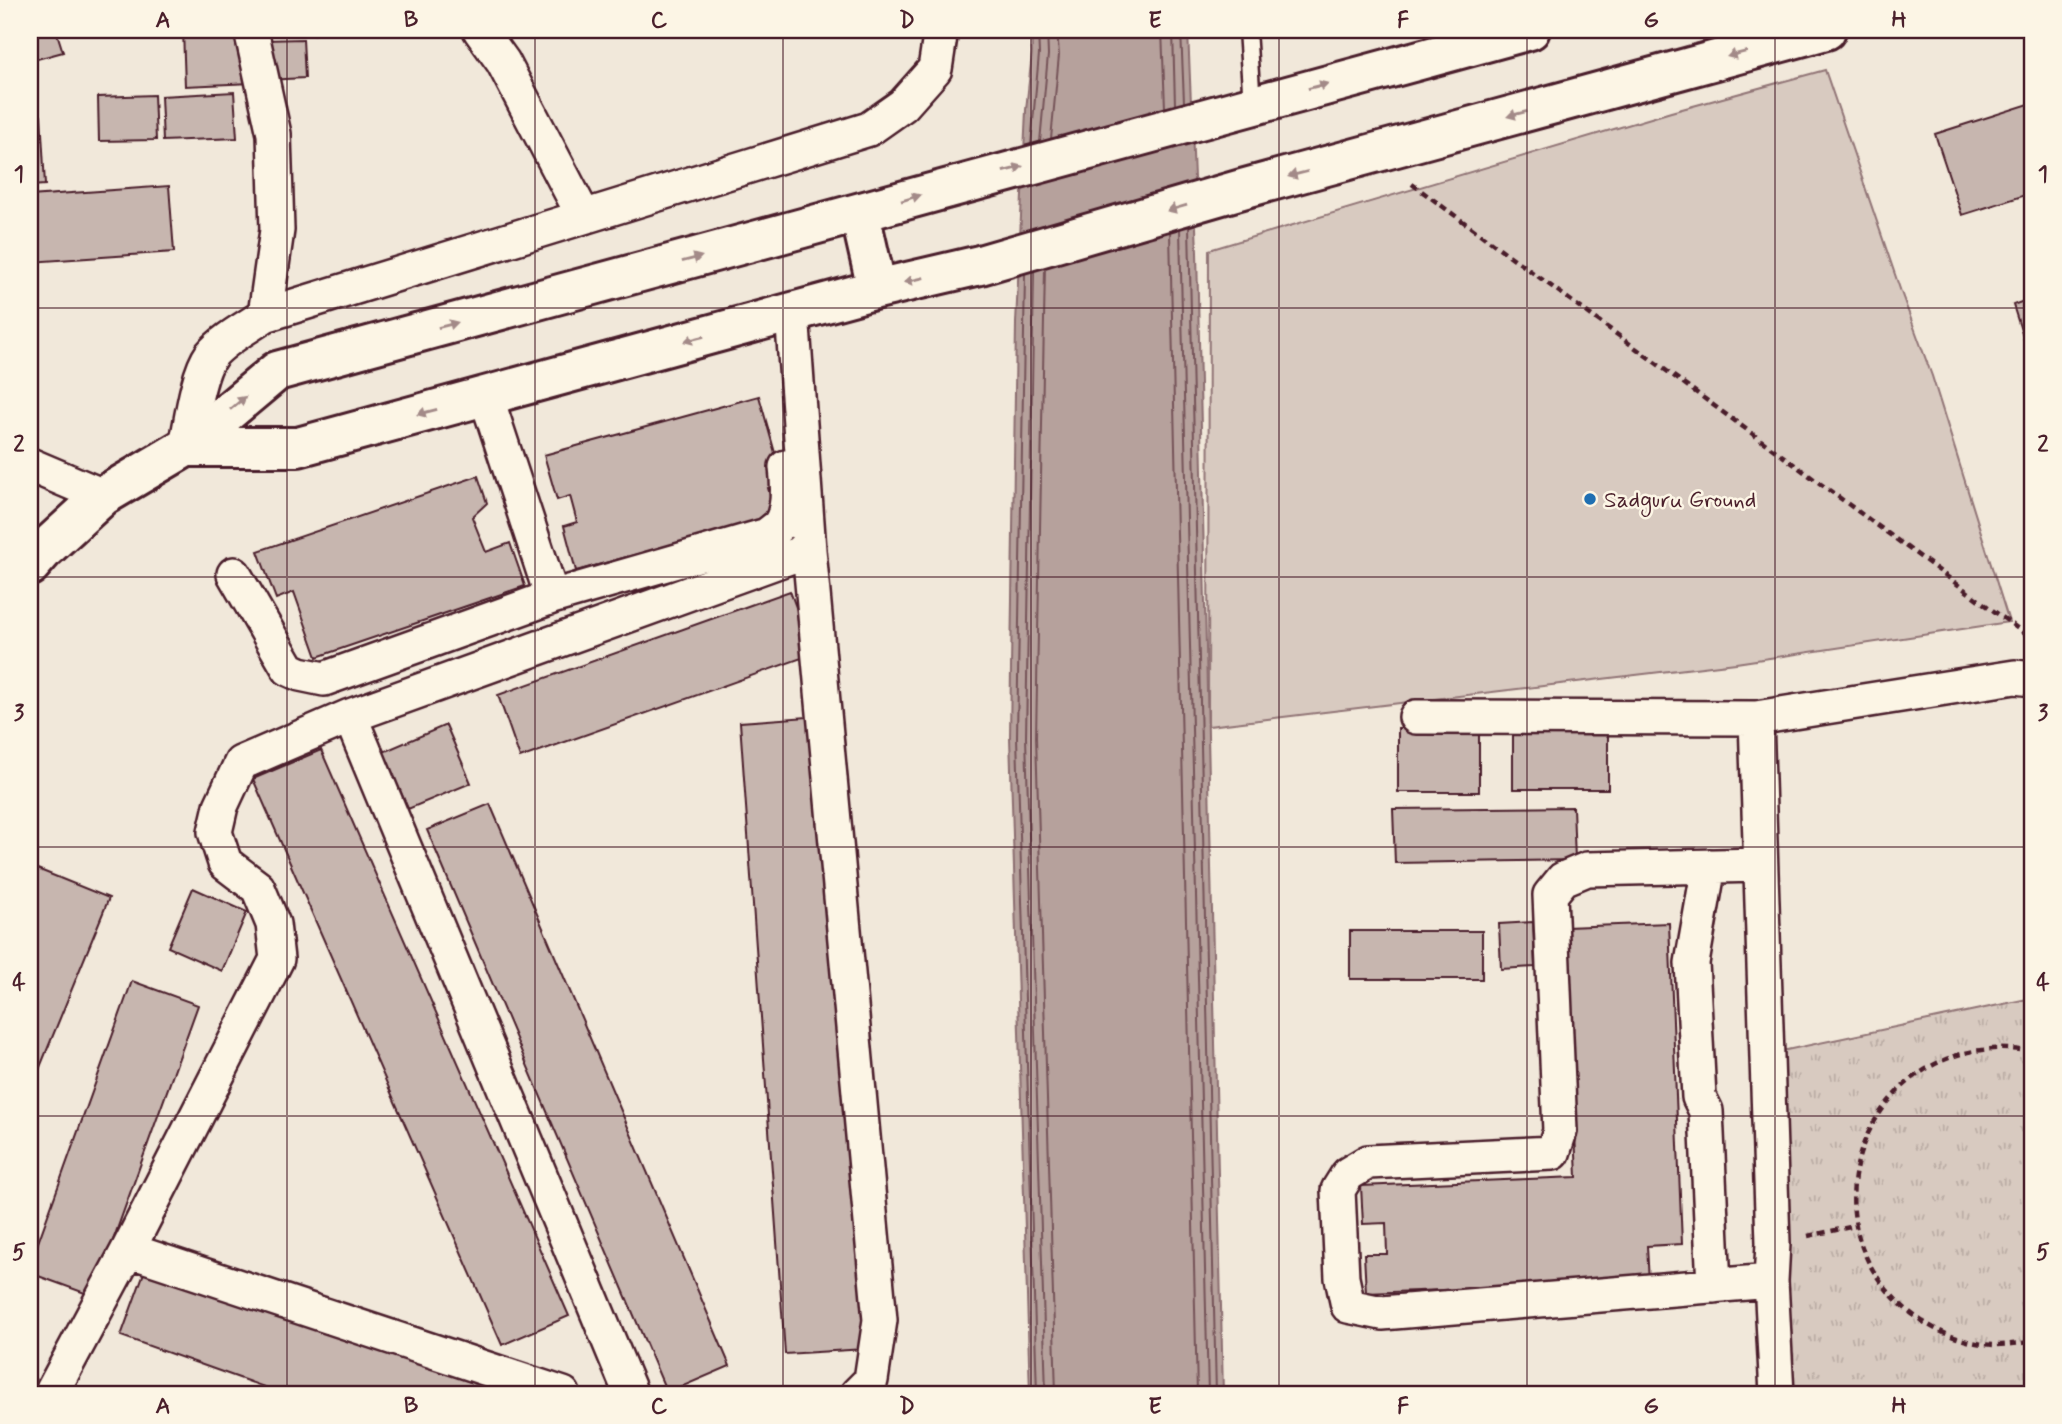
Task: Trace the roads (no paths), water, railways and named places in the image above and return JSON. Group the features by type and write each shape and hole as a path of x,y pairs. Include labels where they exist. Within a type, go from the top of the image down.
{"street":[{"path":"251,30 274,134 277,230 265,315"},
{"path":"480,30 503,62 584,217"},
{"path":"186,447 199,384 211,356 227,341 265,315 869,130 903,105 935,69 941,30"},
{"path":"30,566 103,496 186,447 277,371 1530,30"},
{"path":"186,447 299,447 877,289 980,265 1242,189 1826,30"},
{"path":"860,214 877,289"},
{"path":"792,312 809,550 880,1320 871,1380 857,1394"},
{"path":"486,396 552,597"},
{"path":"234,574 289,669 324,680 552,597 766,535 780,524 788,493 783,428"},
{"path":"30,465 103,496"},
{"path":"50,1392 128,1250 277,959 273,924 258,888 225,863 215,832 221,806 241,763 350,716 809,550"},
{"path":"1416,718 1756,718 2015,677 2032,679"},
{"path":"350,716 631,1394"},
{"path":"1756,718 1773,1243 1771,1281 1777,1394"},
{"path":"1760,865 1587,869 1563,879 1550,895 1560,1131 1553,1153 1368,1162 1348,1174 1338,1190 1342,1278 1348,1306 1382,1313 1771,1281"},
{"path":"1709,866 1692,963 1699,1097 1706,1111 1714,1286"},
{"path":"128,1250 563,1394"}],"lane":[{"path":"1247,30 1252,104"}],"water":[{"path":"1031,30 1188,30 1197,252 1223,1394 1030,1394 1010,737 1016,323 1026,110 1032,53"}],"place":[{"name":"Sadguru Ground","path":"1590,499"}]}
